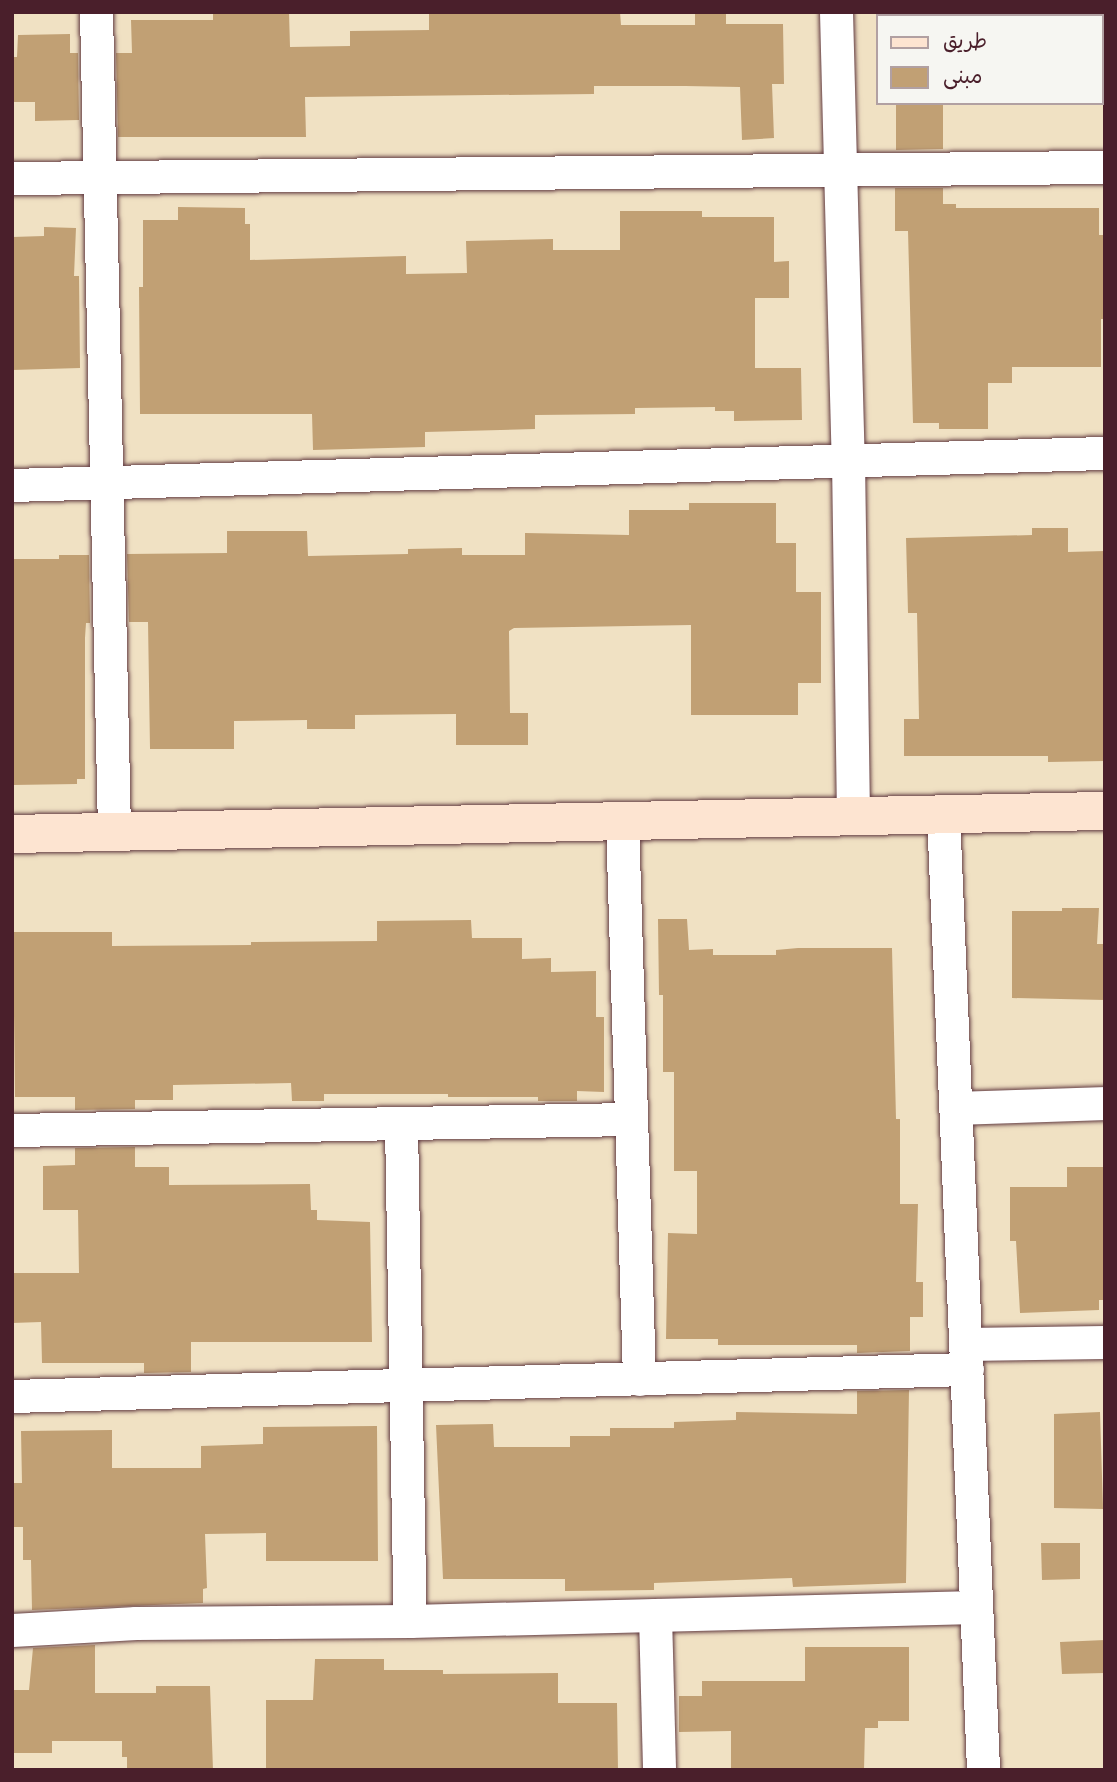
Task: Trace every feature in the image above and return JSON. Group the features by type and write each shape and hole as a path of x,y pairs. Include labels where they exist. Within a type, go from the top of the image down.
{"street":[{"path":"96,12 114,833"},
{"path":"836,12 848,459 853,816"},
{"path":"12,177 1105,167"},
{"path":"12,485 1105,453"},
{"path":"12,834 1105,811"},
{"path":"943,814 983,1770"},
{"path":"622,821 639,1379"},
{"path":"956,1108 1105,1103"},
{"path":"12,1130 630,1119"},
{"path":"401,1124 410,1621"},
{"path":"12,1396 639,1379 966,1357 1105,1342"},
{"path":"12,1630 136,1623 410,1621 976,1607"},
{"path":"655,1615 659,1770"}],"building":[{"path":"213,12 289,12 290,47 350,46 350,31 429,30 429,12 620,12 621,25 695,25 695,12 726,12 726,24 783,24 784,84 772,84 774,138 742,140 740,87 685,86 594,86 594,94 305,97 306,137 118,137 116,53 132,53 131,20 213,20"},
{"path":"70,34 70,53 78,53 79,120 35,121 35,102 12,102 12,57 17,57 18,35"},
{"path":"896,105 943,105 943,149 896,150"},
{"path":"895,188 943,188 943,204 956,204 956,208 1099,208 1099,235 1105,235 1105,319 1101,319 1101,367 1012,367 1012,383 988,383 988,429 939,429 939,423 913,423 908,231 895,231"},
{"path":"178,207 245,208 245,224 250,224 250,260 406,256 406,274 467,273 466,241 553,239 553,250 620,250 620,211 702,211 702,217 774,217 774,262 789,261 789,298 755,298 755,368 801,368 802,420 734,421 734,411 715,411 715,407 635,408 635,414 535,415 535,429 425,432 425,447 313,450 312,414 140,414 139,287 143,287 143,220 178,220"},
{"path":"44,227 76,228 74,276 79,276 80,368 12,370 12,237 44,236"},
{"path":"689,503 776,503 776,543 796,543 796,592 821,592 821,683 798,683 798,715 691,715 691,625 514,628 509,631 510,713 528,713 528,745 456,745 456,714 355,715 355,729 307,729 307,720 234,721 234,749 150,749 148,622 129,622 127,554 227,553 227,531 307,531 308,556 408,554 408,549 462,548 462,555 525,555 525,533 629,535 629,510 689,510"},
{"path":"1032,528 1068,528 1068,552 1105,551 1105,761 1048,762 1048,756 904,756 904,719 919,719 917,613 908,613 906,538 1032,535"},
{"path":"59,555 89,555 90,623 86,623 85,638 85,779 77,779 77,784 12,785 12,559 59,559"},
{"path":"1062,908 1099,908 1097,944 1105,944 1105,1000 1012,998 1012,911 1062,911"},
{"path":"658,919 687,919 689,950 713,949 713,955 776,955 776,950 798,948 892,948 896,1119 900,1119 900,1204 918,1204 916,1282 923,1282 923,1317 910,1317 910,1351 857,1353 857,1345 718,1345 718,1339 666,1339 668,1233 697,1234 697,1171 674,1171 674,1072 663,1072 663,995 659,995"},
{"path":"471,920 472,938 522,938 522,959 551,958 551,972 596,971 596,1017 604,1017 604,1092 577,1091 577,1101 538,1101 538,1097 448,1097 448,1094 324,1094 324,1101 292,1101 291,1083 173,1085 173,1100 135,1100 135,1109 75,1110 75,1097 15,1097 13,932 112,932 112,946 251,945 251,942 377,941 377,921"},
{"path":"135,1147 135,1167 169,1167 169,1185 310,1184 311,1210 317,1210 317,1220 370,1222 372,1342 191,1342 191,1372 144,1373 144,1363 42,1363 41,1322 12,1323 12,1273 79,1273 78,1210 43,1210 43,1166 75,1165 75,1148"},
{"path":"1067,1167 1105,1167 1105,1300 1099,1300 1099,1310 1020,1313 1016,1241 1010,1241 1010,1187 1067,1187"},
{"path":"909,1390 906,1583 793,1587 792,1578 654,1583 654,1590 565,1591 565,1579 443,1579 436,1425 493,1424 494,1447 570,1447 570,1436 610,1436 610,1428 674,1428 674,1422 736,1420 736,1412 857,1414 857,1391"},
{"path":"1100,1412 1103,1509 1054,1508 1054,1414"},
{"path":"377,1426 378,1561 266,1561 266,1533 205,1534 207,1588 203,1589 203,1603 32,1610 31,1560 23,1560 23,1527 12,1527 12,1483 22,1483 21,1431 112,1430 112,1468 201,1468 201,1446 263,1444 263,1427"},
{"path":"1041,1543 1080,1543 1080,1579 1042,1580"},
{"path":"1105,1640 1105,1673 1062,1674 1060,1642"},
{"path":"95,1645 95,1693 156,1693 156,1686 210,1686 213,1770 127,1770 127,1757 122,1757 122,1741 52,1741 52,1753 12,1753 12,1690 29,1690 33,1648"},
{"path":"805,1647 909,1647 909,1721 878,1721 878,1728 865,1728 864,1770 731,1770 731,1731 679,1732 679,1696 702,1696 702,1681 805,1681"},
{"path":"315,1659 384,1659 384,1670 443,1670 443,1674 558,1673 558,1703 617,1703 618,1770 266,1770 266,1700 313,1700"}]}
